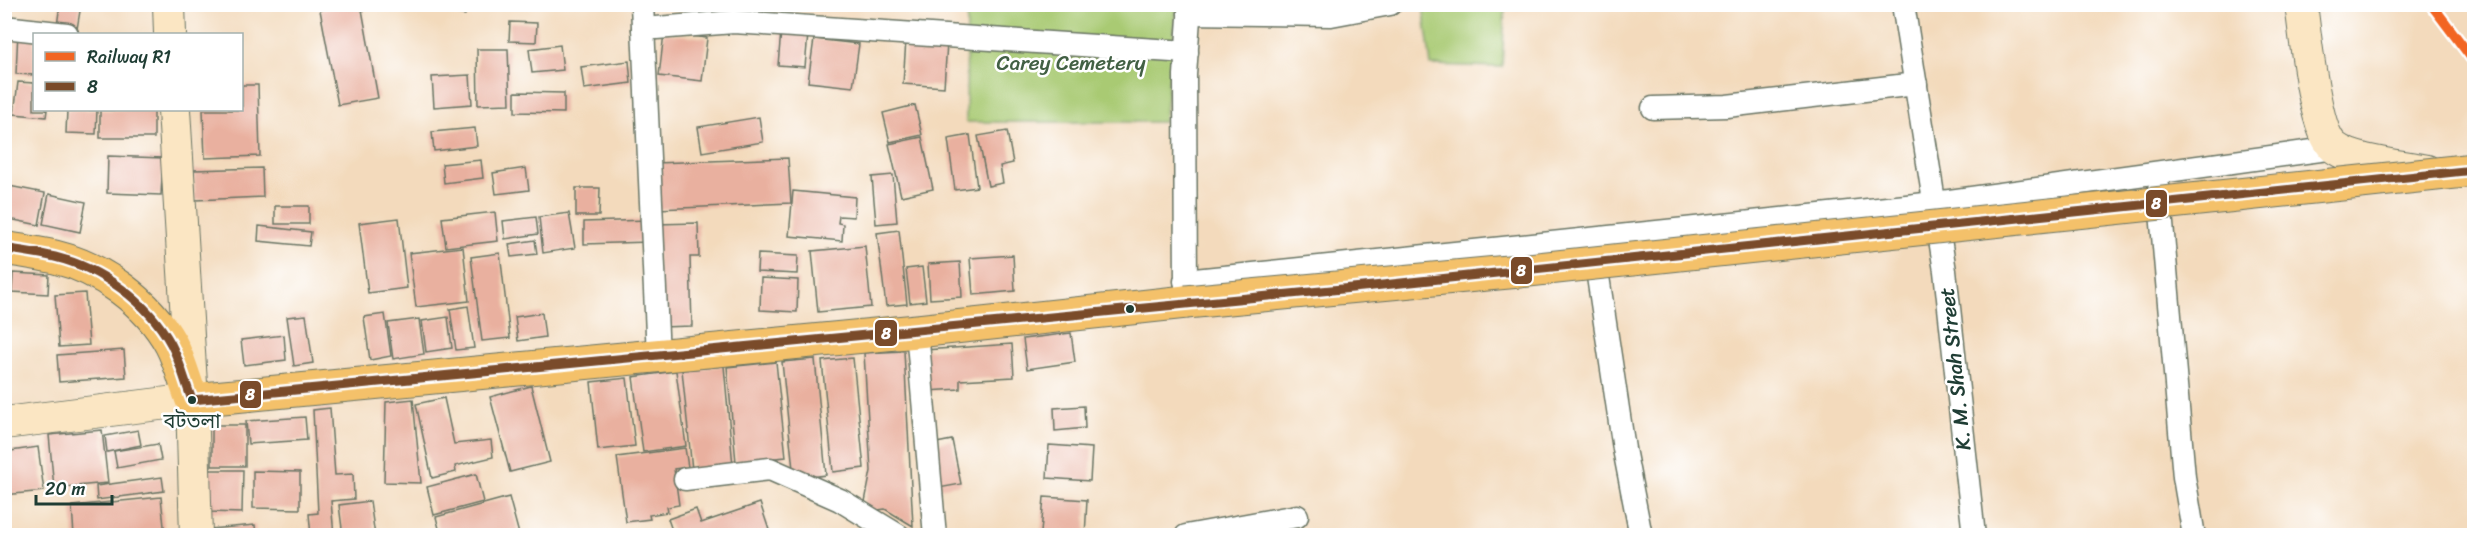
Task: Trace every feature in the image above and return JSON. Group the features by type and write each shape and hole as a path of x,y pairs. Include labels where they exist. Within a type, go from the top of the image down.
{"main road":[{"path":"4,248 57,257 97,274 127,293 153,315 172,345 192,400 916,331 1186,292 1519,271 2475,170"}],"street":[{"path":"169,4 170,33"},
{"path":"642,4 658,356"},
{"path":"1390,4 1331,15 1189,9 1186,52 1186,292 1593,239 1935,203 2335,148 2367,159 2475,181"},
{"name":"K. M. Shah Street","path":"1903,4 1935,203 1974,536"},
{"path":"2301,4 2319,113 2326,136 2335,148"},
{"path":"643,29 735,22 1186,52"},
{"path":"4,27 58,33"},
{"path":"1653,108 1737,105 1916,84"},
{"path":"174,111 192,400 196,536"},
{"path":"2158,173 2184,477 2194,536"},
{"path":"1593,239 1624,449 1641,536"},
{"path":"916,331 935,536"},
{"path":"4,423 192,400"},
{"path":"685,479 770,469 840,500 899,536"},
{"path":"1190,535 1297,516"}],"green space":[{"name":"Carey Cemetery","path":"967,5 1177,5 1164,122 966,122"},
{"path":"1423,5 1505,5 1502,67 1431,65"}],"building":[{"path":"60,4 81,5 77,29 57,26"},
{"path":"361,4 378,98 338,105 320,10"},
{"path":"447,4 466,4 465,15 446,13"},
{"path":"510,22 537,23 536,42 509,41"},
{"path":"18,31 33,34 33,75 16,74"},
{"path":"781,31 808,34 805,67 778,65"},
{"path":"664,33 707,38 702,81 659,76"},
{"path":"814,39 859,44 853,87 808,82"},
{"path":"906,40 947,43 944,87 903,84"},
{"path":"560,45 563,70 532,73 529,49"},
{"path":"477,49 508,49 510,104 478,105"},
{"path":"629,61 631,83 584,89 581,67"},
{"path":"470,75 472,104 434,107 432,77"},
{"path":"18,82 33,83 33,111 47,111 46,117 14,114"},
{"path":"243,85 258,85 260,156 205,158 203,111 243,111"},
{"path":"515,92 564,93 564,113 515,112"},
{"path":"915,105 922,135 890,142 883,113"},
{"path":"67,111 97,111 96,134 66,133"},
{"path":"100,111 154,111 154,138 100,138"},
{"path":"759,117 763,142 702,152 698,127"},
{"path":"475,128 477,146 434,151 432,132"},
{"path":"1007,131 1013,163 1000,166 1003,183 988,186 978,136"},
{"path":"970,135 977,187 955,190 948,139"},
{"path":"922,137 933,189 901,196 889,144"},
{"path":"108,156 163,158 161,195 107,193"},
{"path":"788,158 791,203 658,209 656,163"},
{"path":"481,160 483,178 444,183 442,164"},
{"path":"262,168 263,197 195,200 194,170"},
{"path":"526,168 529,190 496,194 493,173"},
{"path":"893,175 897,222 876,224 872,177"},
{"path":"4,185 45,193 39,225 4,218"},
{"path":"576,188 600,188 599,216 576,216"},
{"path":"793,191 855,197 854,217 839,216 838,223 843,224 842,241 789,236"},
{"path":"49,194 86,202 80,232 43,224"},
{"path":"275,206 309,206 309,224 275,224"},
{"path":"495,212 498,241 446,247 442,218"},
{"path":"569,213 575,248 543,253 539,217"},
{"path":"536,217 538,234 505,239 503,221"},
{"path":"399,218 407,288 368,293 359,223"},
{"path":"648,220 649,242 584,244 584,222"},
{"path":"698,223 699,257 690,257 692,326 660,327 656,224"},
{"path":"259,226 311,232 309,246 258,241"},
{"path":"899,230 907,304 886,306 877,233"},
{"path":"535,240 537,254 511,257 509,244"},
{"path":"865,246 871,307 818,312 812,251"},
{"path":"463,247 469,301 416,307 409,253"},
{"path":"500,253 510,338 482,341 471,257"},
{"path":"758,254 798,256 797,274 757,272"},
{"path":"1013,255 1015,291 973,295 970,258"},
{"path":"960,262 962,297 930,299 928,264"},
{"path":"922,267 926,301 910,303 906,269"},
{"path":"13,273 49,275 48,294 12,292"},
{"path":"761,278 798,280 797,312 760,310"},
{"path":"85,293 89,345 59,347 55,295"},
{"path":"468,306 474,348 456,350 450,309"},
{"path":"542,313 545,337 518,341 515,317"},
{"path":"385,314 391,356 370,360 364,317"},
{"path":"306,315 313,363 294,366 287,317"},
{"path":"448,317 452,348 426,352 422,321"},
{"path":"419,319 424,354 393,359 388,323"},
{"path":"1071,333 1075,362 1027,369 1023,339"},
{"path":"284,335 286,360 244,365 241,340"},
{"path":"1012,344 1014,377 960,380 960,389 927,391 924,350"},
{"path":"124,350 126,377 59,382 57,355"},
{"path":"904,351 913,526 885,509 863,512 871,471 864,353"},
{"path":"853,358 864,468 833,472 822,361"},
{"path":"815,359 826,475 794,479 782,362"},
{"path":"776,362 786,457 736,462 727,367"},
{"path":"724,366 733,466 692,470 682,370"},
{"path":"676,371 686,446 643,452 633,377"},
{"path":"627,378 635,446 598,450 591,382"},
{"path":"531,386 550,462 510,472 490,397"},
{"path":"444,398 454,444 491,440 493,457 455,466 456,472 432,478 416,404"},
{"path":"413,399 421,483 384,482 386,402"},
{"path":"1084,406 1085,428 1055,431 1054,408"},
{"path":"330,408 335,475 353,474 354,499 331,501 334,536 311,536 309,514 318,513 313,410"},
{"path":"305,417 307,440 248,444 246,421"},
{"path":"212,425 245,425 245,466 212,466"},
{"path":"102,430 108,483 54,488 49,435"},
{"path":"138,430 141,445 107,452 105,436"},
{"path":"952,440 961,484 939,488 931,444"},
{"path":"158,444 161,460 117,468 114,451"},
{"path":"1049,445 1092,448 1090,481 1047,478"},
{"path":"38,447 44,491 4,495 4,452"},
{"path":"685,448 688,467 674,469 679,505 667,507 668,512 649,515 650,519 626,522 617,457"},
{"path":"209,470 243,470 242,513 209,512"},
{"path":"253,471 300,472 300,509 253,508"},
{"path":"476,474 483,502 434,515 427,487"},
{"path":"162,477 164,491 97,500 96,486"},
{"path":"161,497 165,536 74,536 72,506"},
{"path":"509,497 519,534 441,536 436,517"},
{"path":"1044,497 1087,500 1085,536 1041,533"},
{"path":"370,501 375,536 343,536 339,505"},
{"path":"760,503 771,536 674,536 668,519 696,509 701,523"},
{"path":"255,525 256,536 210,536 210,529"}],"rail line":[{"name":"R1","path":"2431,4 2474,61"}],"transit line":[{"name":"8","path":"4,248 72,262 106,278 122,289 150,314 171,344 192,400 1373,286 2474,170"}],"place":[{"name":"বটতলা","path":"192,400"}]}
